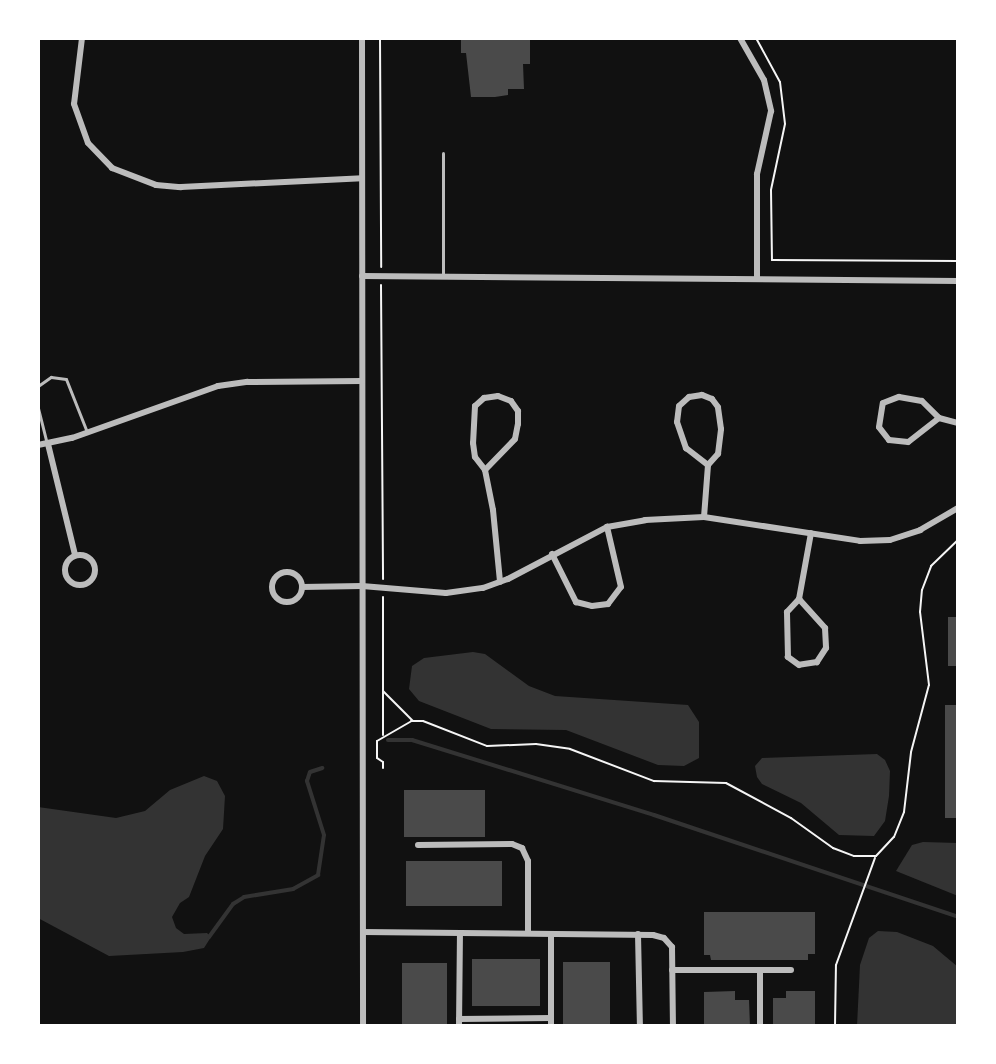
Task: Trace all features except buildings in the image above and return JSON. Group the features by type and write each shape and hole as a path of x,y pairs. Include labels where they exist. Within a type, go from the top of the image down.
{"street":[{"path":"82,38 74,104 88,143 112,168 156,185 181,187 362,178"},
{"path":"362,38 363,1026"},
{"path":"740,38 764,80 771,111 757,174 757,279"},
{"path":"362,276 958,281"},
{"path":"38,445 87,432 218,386 248,382 362,381"},
{"path":"704,517 708,465 718,454 720,418 712,399 702,395 689,397 679,406 677,422 686,448 708,465"},
{"path":"485,470 515,439 518,424 518,411 511,401 498,396 484,398 475,406 475,457 485,470 500,582"},
{"path":"939,418 908,442 889,440 879,427 879,409 889,398 922,401 939,418 958,423"},
{"path":"48,444 75,555"},
{"path":"302,587 362,586 446,593 500,582 607,527 645,520 704,517 860,541 890,540 920,530 958,508"},
{"path":"552,554 576,602 592,606 608,604 621,587 607,527"},
{"path":"799,599 825,628 826,648 817,662 799,665 788,657 787,612 799,599 811,533"},
{"path":"75,555 85,556 93,563 95,573 85,585 71,583 65,575 67,561 75,555"},
{"path":"290,572 299,577 302,587 300,596 287,603 278,600 271,587 279,574 290,572"},
{"path":"418,845 512,844 522,848 528,861 528,933"},
{"path":"363,932 638,934 664,938 672,947 673,1026"},
{"path":"460,933 459,1022 551,1022 551,934"},
{"path":"638,934 640,1026"},
{"path":"672,970 791,970"},
{"path":"760,971 760,1026"}],"lane":[{"path":"443,153 443,277"},
{"path":"38,386 51,377 66,379 87,432"},
{"path":"38,408 48,444"}],"path":[{"path":"380,38 383,736"},
{"path":"756,38 780,82 785,124 771,190 772,260 958,261"},
{"path":"835,1026 836,965 876,856 894,837 904,812 911,752 929,685 920,612 922,590 931,566 958,540"},
{"path":"383,690 413,721 439,726 487,746 536,744 570,749 654,781 726,783 791,818 833,848 854,856 876,856"},
{"path":"383,768 383,762 377,758 377,741 413,721"}],"shaded area":[{"path":"473,652 485,654 529,686 555,696 688,705 699,722 699,758 684,766 658,765 566,730 491,729 419,701 409,689 412,666 424,658"},
{"path":"877,754 885,760 890,771 885,821 874,836 839,835 801,803 762,784 755,766 762,758"},
{"path":"204,776 217,781 225,796 223,829 205,856 189,897 180,903 172,917 176,928 184,934 207,933 211,937 204,948 109,956 38,918 38,807 116,818 145,811 170,790"},
{"path":"923,842 958,843 958,896 896,871 912,845"},
{"path":"878,931 897,932 933,946 958,967 958,1026 857,1026 860,965 869,938"}],"waterway":[{"path":"388,740 412,740 654,815 958,917"},
{"path":"209,937 233,904 244,897 293,889 318,875 324,835 307,781 310,772 322,768"}]}
